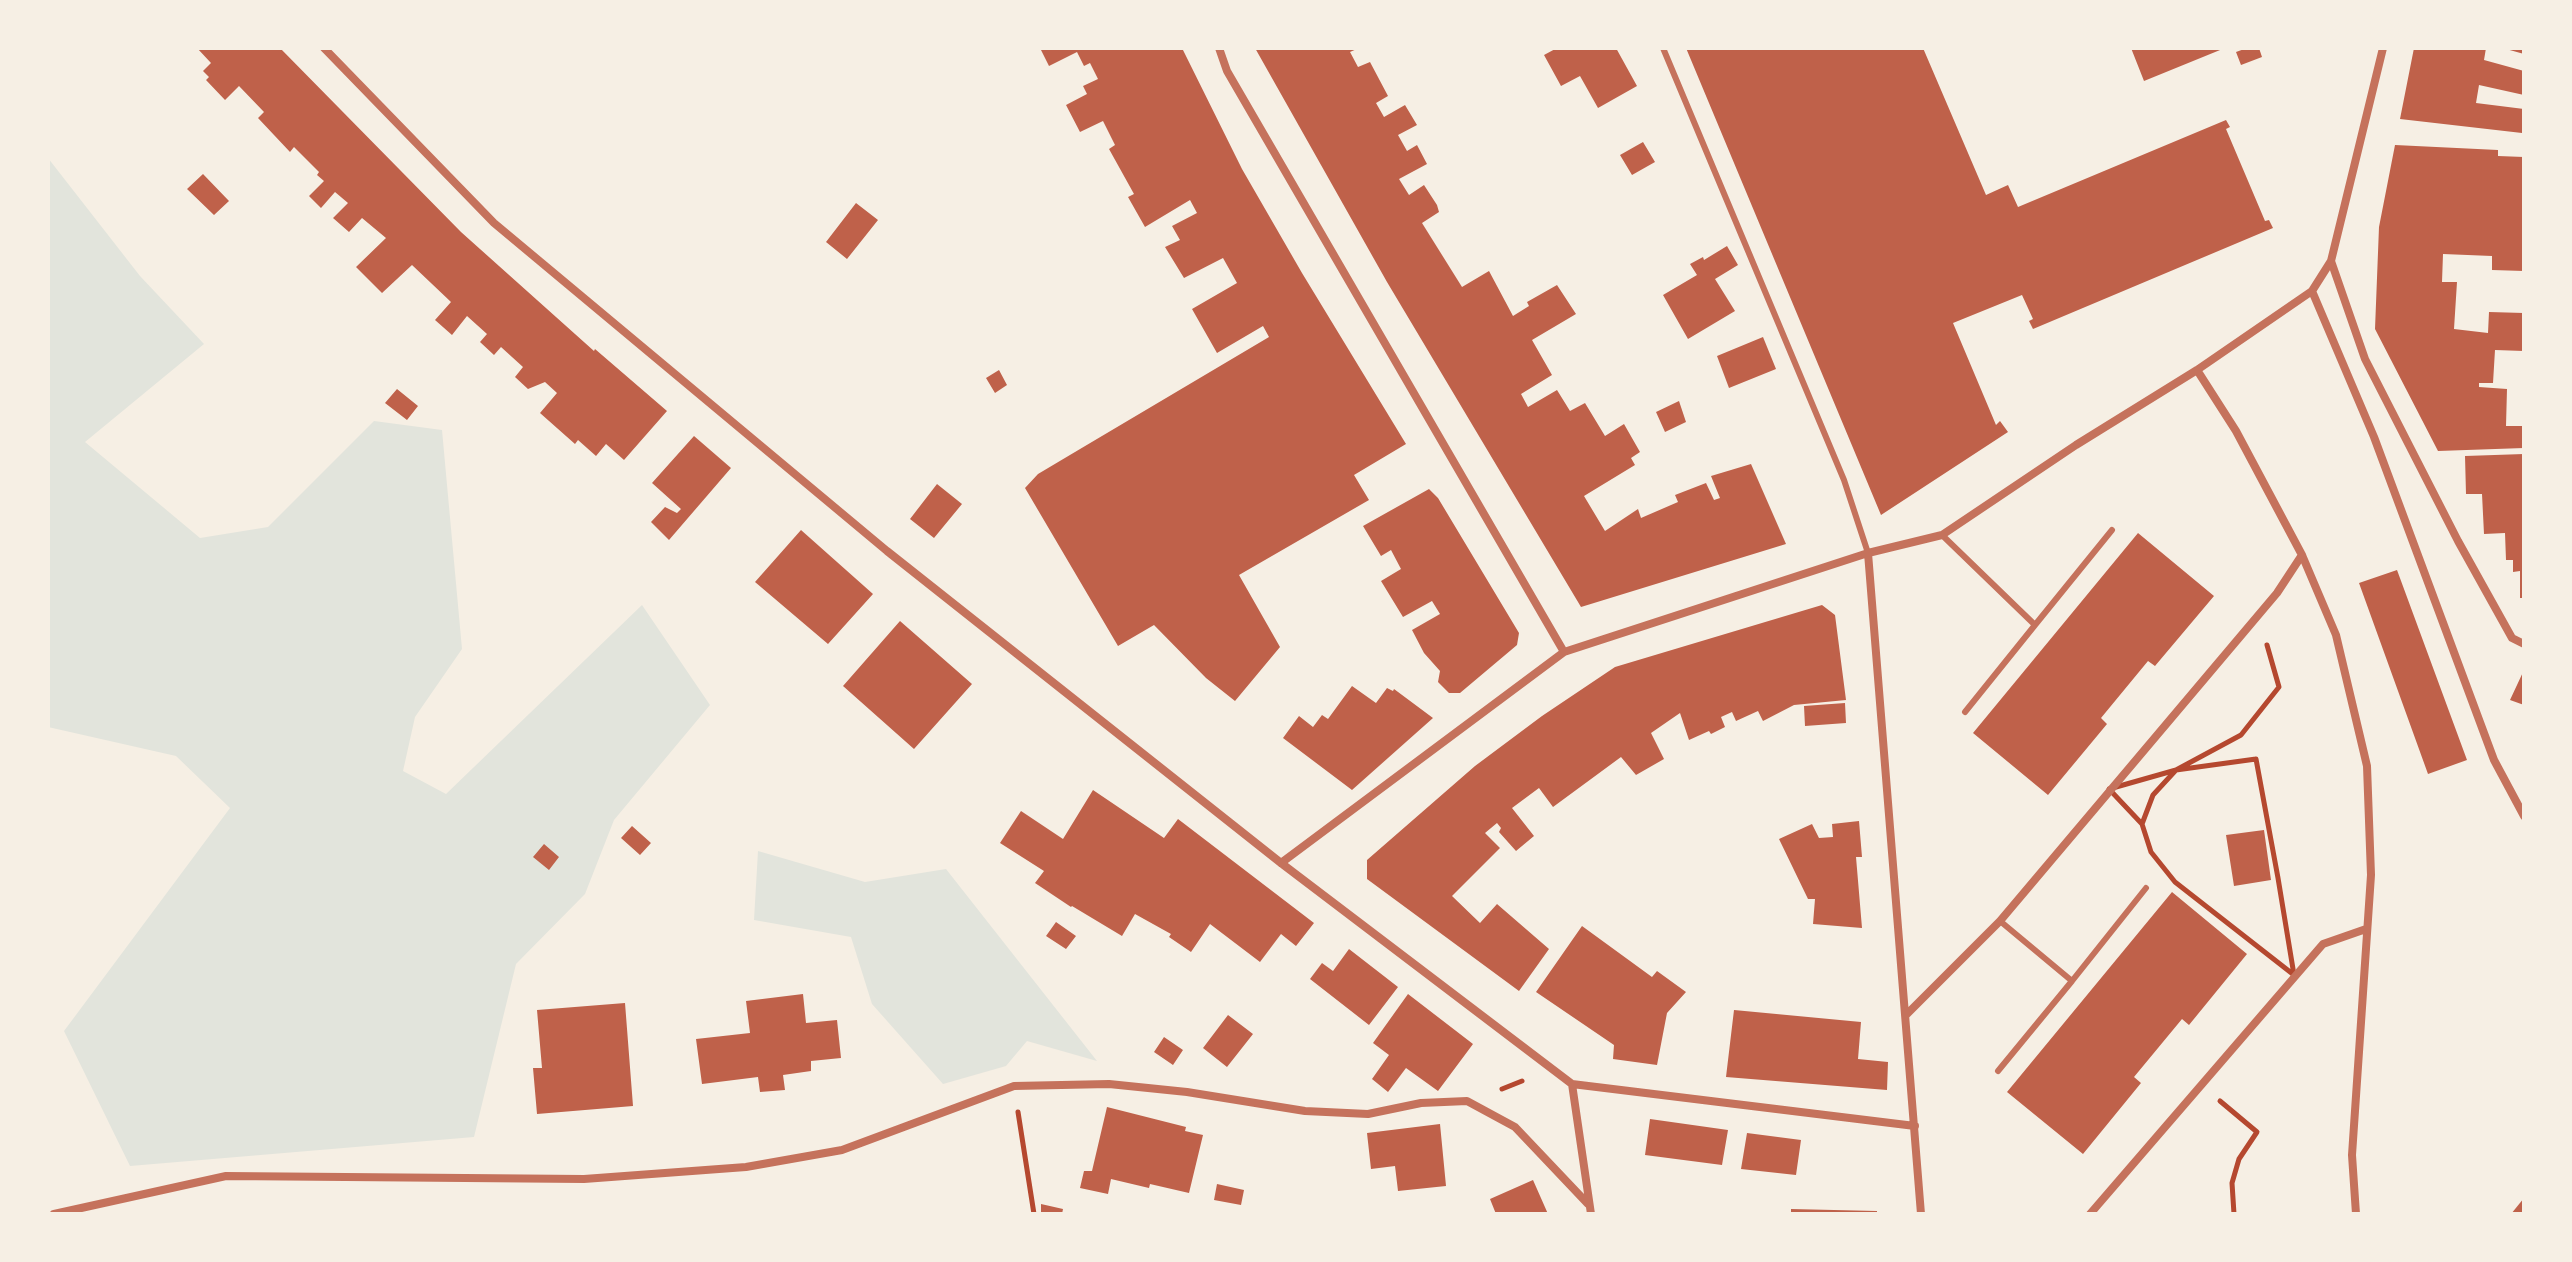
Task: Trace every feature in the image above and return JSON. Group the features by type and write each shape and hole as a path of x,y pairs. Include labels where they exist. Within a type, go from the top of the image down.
{"street":[{"path":"324,48 494,223 887,551 1281,863 1572,1084 1915,1126"},
{"path":"1219,48 1227,71 1564,652"},
{"path":"1281,863 1564,652 1868,553 1942,535 2076,445 2197,370 2312,291 2331,261 2383,48"},
{"path":"2331,261 2365,359 2458,541 2512,638 2524,644"},
{"path":"2312,291 2374,437 2494,760 2524,816"},
{"path":"2197,370 2236,431 2302,555 2336,635 2367,766 2371,875 2352,1155 2356,1214"},
{"path":"1868,553 1923,1213"},
{"path":"1906,1015 2000,921 2277,593 2302,555"},
{"path":"2090,1214 2323,944 2366,929"},
{"path":"54,1214 226,1176 584,1179 746,1167 842,1150 1014,1086 1109,1084 1187,1092 1305,1111 1368,1114 1421,1103 1467,1101 1515,1127 1588,1204"},
{"path":"1572,1084 1591,1214"}],"lane":[{"path":"1663,48 1838,465 1868,553"},
{"path":"1965,712 2112,530"},
{"path":"1942,535 2035,625"},
{"path":"1998,1071 2146,888"},
{"path":"2000,921 2072,981"}],"path":[{"path":"2142,824 2153,795 2176,770 2241,735 2279,687 2258,615"},
{"path":"2193,768 2256,759 2294,975"},
{"path":"2109,789 2142,824 2151,852 2175,882 2294,975"},
{"path":"1467,1101 1555,1070"},
{"path":"2201,1085 2257,1132 2239,1159 2232,1183 2234,1214"},
{"path":"1014,1086 1034,1214"}],"shaded area":[{"path":"48,158 140,276 204,344 85,442 200,538 268,527 374,421 442,430 462,649 415,717 403,771 446,794 642,605 710,705 614,820 585,894 516,964 474,1137 130,1166 64,1031 230,808 176,756 48,727"},
{"path":"758,851 865,882 946,869 1097,1061 1027,1041 1006,1066 943,1084 872,1004 851,937 754,920"}],"building":[{"path":"197,48 280,48 461,232 594,351 667,411 624,460 606,444 596,456 578,440 575,444 540,413 557,393 545,382 528,389 515,377 523,367 501,347 494,355 480,342 487,334 467,316 452,335 435,320 451,302 412,265 382,293 356,267 386,238 362,218 349,232 333,218 348,203 335,192 321,208 309,196 324,181 317,175 319,172 294,147 290,152 258,118 264,112 239,86 225,100 206,80 209,77 203,71 211,63"},
{"path":"1040,48 1182,48 1242,169 1406,444 1354,475 1369,500 1239,575 1280,647 1235,701 1206,678 1154,625 1118,646 1025,488 1038,474 1269,337 1263,326 1217,353 1192,309 1237,283 1223,258 1184,278 1165,247 1180,240 1172,226 1197,213 1190,200 1145,227 1128,197 1134,194 1109,149 1115,145 1103,121 1080,132 1066,105 1087,94 1083,86 1098,79 1090,63 1084,66 1077,52 1049,66"},
{"path":"1255,48 1359,48 1350,52 1358,67 1370,62 1388,96 1376,103 1384,117 1405,105 1417,125 1398,135 1407,151 1417,145 1427,164 1399,179 1409,195 1424,185 1437,205 1439,212 1422,223 1462,287 1489,271 1513,316 1529,306 1527,302 1557,285 1576,314 1532,340 1552,375 1521,394 1528,407 1557,390 1570,411 1585,403 1605,436 1624,424 1640,452 1631,458 1635,465 1584,496 1605,531 1638,509 1641,518 1678,502 1675,495 1706,483 1714,500 1720,498 1711,476 1751,464 1786,544 1581,607 1387,282"},
{"path":"1557,48 1616,48 1637,86 1598,108 1580,76 1561,86 1544,55"},
{"path":"1686,48 1923,48 1986,195 2008,185 2018,207 2226,120 2230,127 2226,129 2265,221 2269,220 2273,228 2033,329 2029,321 2033,319 2022,295 1953,323 1996,425 2000,421 2008,432 1881,515"},
{"path":"2131,48 2225,48 2144,81"},
{"path":"2259,48 2262,57 2241,65 2236,52"},
{"path":"2414,48 2486,48 2484,60 2524,71 2524,95 2479,85 2476,103 2524,109 2522,133 2400,119"},
{"path":"2524,48 2524,54 2506,49"},
{"path":"1643,142 1655,162 1632,175 1620,155"},
{"path":"2395,145 2498,150 2498,156 2524,157 2524,271 2492,270 2492,256 2443,254 2442,282 2457,282 2454,329 2488,333 2489,312 2524,313 2524,351 2495,350 2493,383 2479,383 2479,387 2507,389 2506,426 2524,426 2524,448 2438,451 2375,329 2379,227"},
{"path":"203,174 229,201 214,215 187,189"},
{"path":"856,203 878,220 847,259 826,242"},
{"path":"1727,246 1738,265 1715,279 1735,311 1688,339 1663,295 1697,275 1690,264 1703,257 1704,260"},
{"path":"1763,337 1776,369 1729,388 1717,356"},
{"path":"999,370 1007,385 995,393 986,378"},
{"path":"397,389 418,406 407,420 385,403"},
{"path":"1679,401 1686,422 1665,432 1656,412"},
{"path":"694,436 731,468 669,540 651,522 665,507 677,513 681,509 652,483"},
{"path":"2524,454 2524,598 2520,598 2520,571 2513,572 2513,560 2506,560 2505,533 2484,534 2482,494 2466,494 2465,456"},
{"path":"937,484 962,504 934,538 910,519"},
{"path":"1429,489 1438,498 1519,633 1517,645 1460,693 1449,693 1438,682 1440,671 1424,653 1412,630 1440,614 1432,601 1403,617 1381,581 1401,569 1391,550 1381,556 1363,526"},
{"path":"801,530 873,594 828,644 755,582"},
{"path":"2138,533 2214,596 2155,666 2148,661 2101,718 2107,724 2048,795 1973,733"},
{"path":"2397,570 2467,760 2428,774 2359,583"},
{"path":"1822,605 1835,615 1846,700 1794,705 1763,721 1758,711 1736,721 1732,712 1721,717 1725,727 1689,740 1680,713 1651,733 1664,759 1636,775 1621,757 1553,807 1539,788 1512,808 1534,836 1516,851 1499,832 1501,828 1497,823 1485,833 1500,848 1452,896 1480,923 1497,904 1549,949 1519,991 1367,879 1367,860 1475,766 1615,667"},
{"path":"900,621 972,684 914,749 843,686"},
{"path":"2524,670 2524,705 2510,700"},
{"path":"1352,686 1376,703 1387,688 1394,689 1433,718 1352,790 1283,738 1299,716 1313,727 1322,715 1328,719"},
{"path":"1845,703 1846,723 1805,726 1804,706"},
{"path":"1093,790 1164,838 1178,819 1314,923 1296,946 1281,934 1260,962 1210,924 1191,952 1169,937 1171,934 1135,914 1122,936 1071,907 1035,883 1044,871 1000,843 1021,811 1063,839"},
{"path":"1859,821 1862,857 1856,857 1862,928 1813,924 1815,899 1808,899 1779,839 1812,824 1819,838 1833,837 1832,824"},
{"path":"632,826 651,843 640,855 621,838"},
{"path":"2264,830 2271,880 2234,886 2226,835"},
{"path":"544,844 559,857 549,870 533,857"},
{"path":"2172,892 2247,954 2189,1025 2182,1019 2134,1077 2141,1083 2083,1154 2007,1092"},
{"path":"1056,922 1076,936 1066,949 1046,936"},
{"path":"1582,926 1652,977 1657,971 1686,992 1667,1013 1657,1065 1613,1059 1614,1045 1536,992"},
{"path":"1349,949 1398,987 1369,1025 1310,979 1322,963 1333,971"},
{"path":"803,994 806,1023 837,1020 841,1058 811,1061 811,1071 783,1075 785,1090 760,1092 758,1077 702,1084 696,1039 750,1033 746,1001"},
{"path":"1408,994 1473,1044 1438,1091 1406,1068 1388,1092 1372,1079 1389,1055 1373,1043"},
{"path":"625,1003 633,1106 537,1114 533,1068 542,1068 537,1010"},
{"path":"1734,1010 1861,1022 1858,1059 1888,1062 1887,1090 1726,1077"},
{"path":"1228,1015 1253,1034 1227,1067 1203,1048"},
{"path":"1164,1037 1183,1050 1173,1065 1154,1052"},
{"path":"1107,1107 1186,1127 1185,1131 1203,1135 1189,1193 1111,1179 1108,1194 1080,1188 1084,1171 1092,1171"},
{"path":"1650,1119 1728,1130 1722,1165 1645,1155"},
{"path":"1440,1124 1446,1186 1398,1191 1395,1166 1371,1169 1367,1133"},
{"path":"1747,1133 1801,1140 1796,1175 1741,1169"},
{"path":"1533,1180 1548,1214 1496,1214 1490,1199"},
{"path":"1217,1184 1244,1190 1241,1205 1214,1200"},
{"path":"2524,1198 2524,1214 2511,1214"},
{"path":"1041,1204 1063,1209 1062,1214 1041,1214"},
{"path":"1791,1209 1877,1211 1877,1214 1791,1214"}]}
